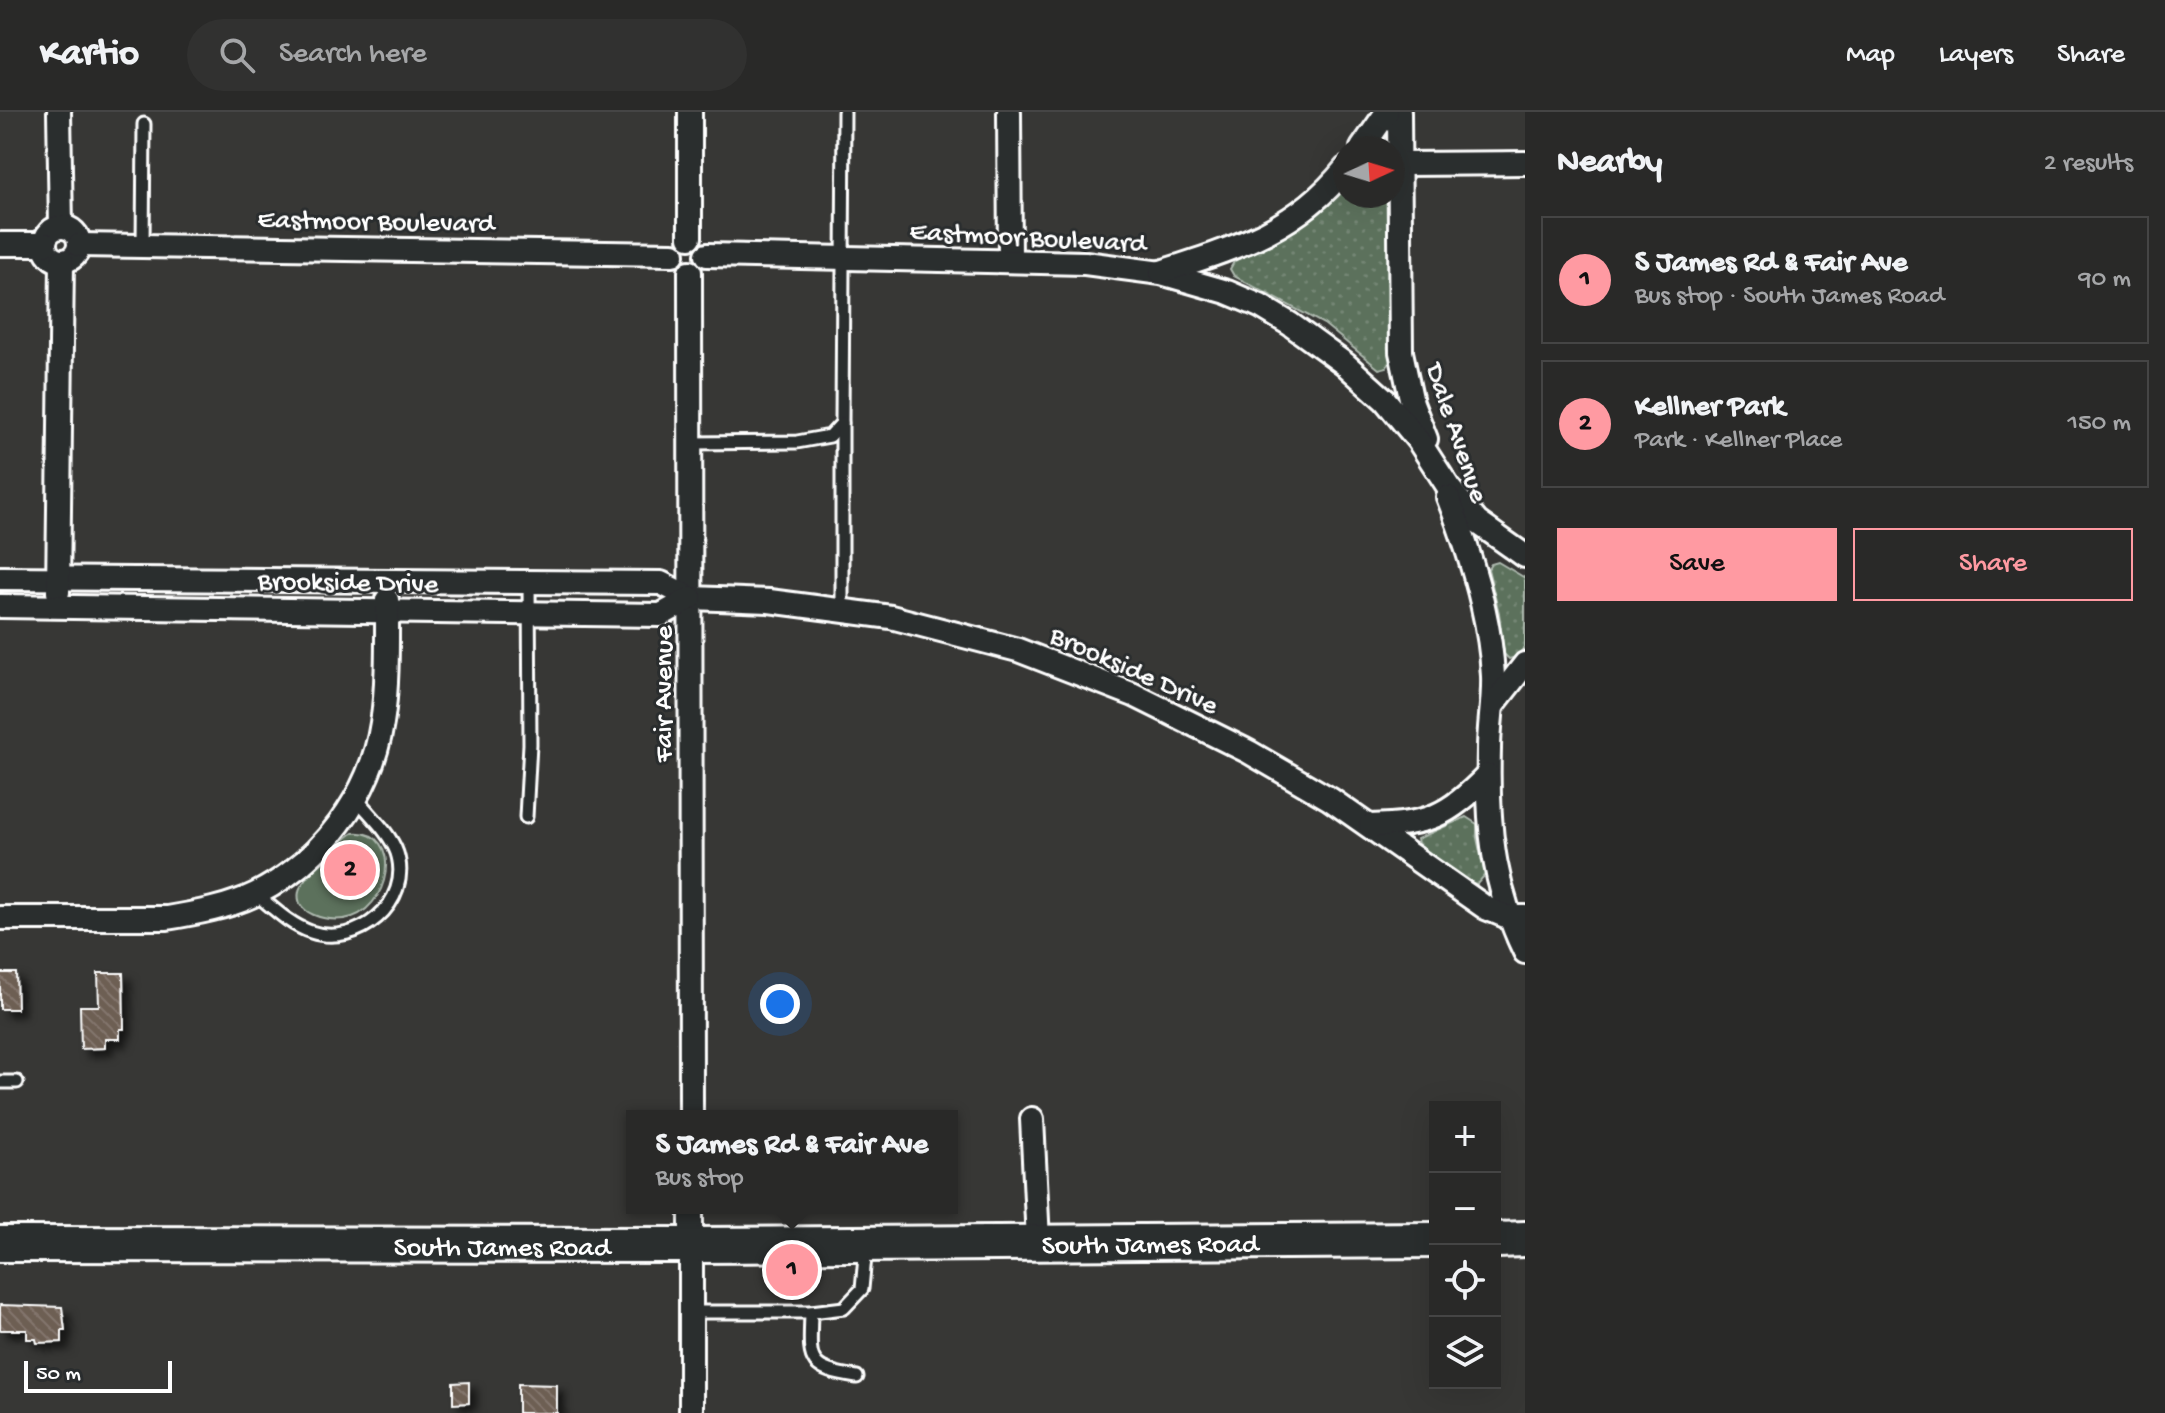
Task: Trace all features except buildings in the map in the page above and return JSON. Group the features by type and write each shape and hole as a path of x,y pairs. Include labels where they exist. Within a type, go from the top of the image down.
{"main road":[{"path":"1501,1240 1525,1239"},
{"name":"South James Road","path":"0,1244 691,1245 1429,1240"}],"street":[{"path":"59,112 61,227"},
{"path":"690,112 690,237"},
{"path":"1009,112 1010,260"},
{"path":"1370,136 1387,112"},
{"name":"Dale Avenue","path":"1399,112 1399,136"},
{"path":"1405,164 1525,163"},
{"path":"1161,273 1266,235 1316,201 1333,182"},
{"name":"Dale Avenue","path":"1400,208 1401,352 1412,403 1461,529 1488,631 1493,674 1488,775 1492,852 1516,917 1525,952"},
{"path":"61,227 74,232 79,245 74,256 62,261 50,256 45,244 49,232 61,227"},
{"path":"690,237 703,242 707,255 702,267 690,272 678,267 673,254 678,242 690,237"},
{"path":"0,244 45,244"},
{"name":"Eastmoor Boulevard","path":"79,245 673,254"},
{"name":"Eastmoor Boulevard","path":"707,255 1010,260 1123,266 1161,273 1227,292 1260,306 1290,324 1345,364 1385,400 1477,522 1525,556"},
{"path":"58,606 62,261"},
{"name":"Fair Avenue","path":"690,272 691,1110"},
{"name":"Brookside Drive","path":"0,578 661,583 691,598 769,601 891,617 1018,650 1134,695 1249,752 1330,799 1463,894 1516,917"},
{"path":"0,918 167,918 226,905 256,894 282,879 314,853 357,799 375,753 382,722 386,581"},
{"name":"Brookside Drive","path":"0,606 661,615 691,598"},
{"path":"1493,705 1525,664"},
{"path":"1370,826 1410,824 1441,815 1463,801 1488,775"},
{"path":"1032,1119 1038,1241"},
{"path":"691,1214 691,1413"}],"lane":[{"path":"842,610 844,112"},
{"path":"143,246 144,124"},
{"path":"691,443 797,442 830,436 842,423"},
{"path":"240,608 241,580"},
{"path":"526,817 530,744 529,581"},
{"path":"256,894 295,925 331,936 359,931 385,911 396,886 397,854 357,799"},
{"path":"0,1082 17,1082"},
{"path":"690,1312 811,1312 844,1308 862,1289 867,1242"},
{"path":"811,1312 811,1357 818,1368 857,1377"}],"green space":[{"path":"1333,198 1333,208 1388,208 1391,359 1387,367 1379,369 1324,324 1234,276 1230,269 1235,260 1267,246"},
{"path":"1498,562 1525,578 1525,647 1516,657 1509,659 1504,654 1499,613 1488,569"},
{"path":"1466,817 1477,824 1485,875 1477,884 1447,868 1418,844 1417,839"},
{"path":"353,833 369,835 380,844 386,872 381,888 373,902 360,913 344,919 313,915 299,899 301,886 323,860"}],"place":[{"name":"Kellner Park","path":"350,870"},
{"name":"S James Rd & Fair Ave","path":"792,1270"}]}
